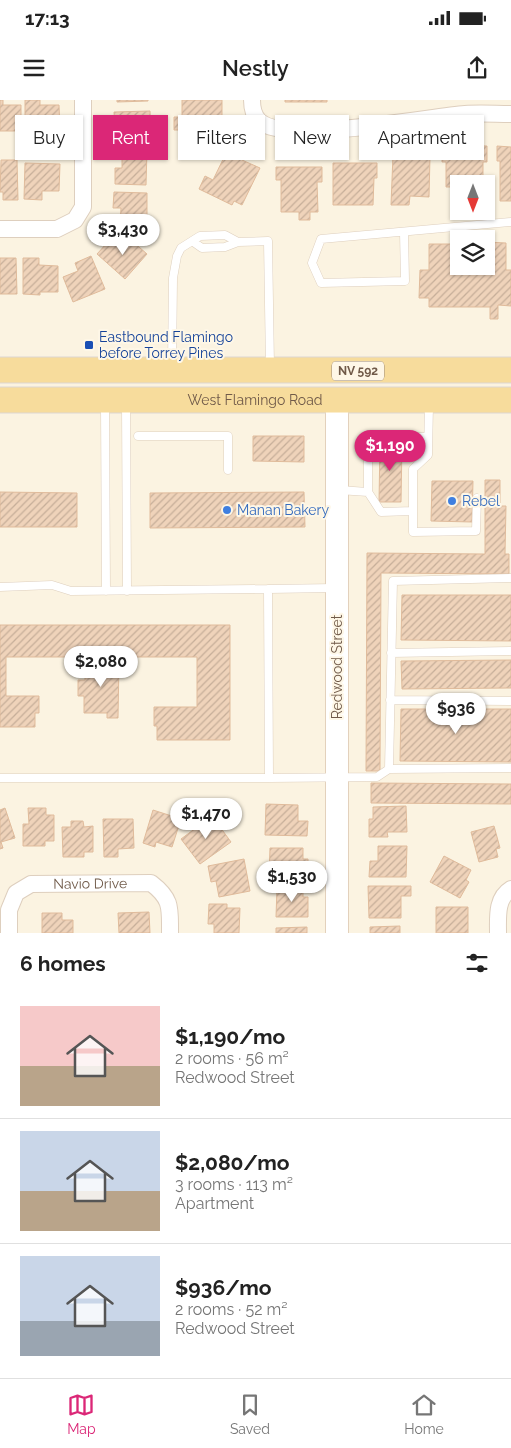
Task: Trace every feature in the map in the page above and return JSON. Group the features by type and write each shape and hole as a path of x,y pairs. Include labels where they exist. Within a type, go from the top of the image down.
{"main road":[{"name":"West Flamingo Road","path":"0,370 511,370"},
{"path":"204,370 223,400"},
{"path":"338,400 342,390 354,384 418,383 450,370 461,385 473,392 501,400"},
{"path":"259,400 290,386 316,384 326,377 327,371"},
{"name":"West Flamingo Road","path":"0,400 501,400"}],"street":[{"path":"0,228 57,229 76,220 83,207 82,100"},
{"path":"252,100 252,111 260,122 283,130 363,128 466,114 511,114"},
{"name":"Redwood Street","path":"337,933 338,400"},
{"name":"Navio Drive","path":"9,933 9,910 16,893 31,884 131,883 151,883 163,892 170,908 170,933"},
{"path":"498,933 498,909 508,891"}],"lane":[{"path":"404,232 405,280 321,283 312,263 321,239 511,222"},
{"path":"172,370 173,278 175,264 181,248 200,236 226,235 238,242"},
{"path":"192,242 202,248 226,247 238,242 268,242 270,371"},
{"path":"115,399 127,591"},
{"path":"106,591 115,399"},
{"path":"429,400 428,455 413,469 413,532 476,531 477,498"},
{"path":"138,436 228,436 228,470"},
{"path":"386,436 428,437"},
{"path":"368,445 368,492 381,512 413,511"},
{"path":"338,490 368,492"},
{"path":"389,769 393,581 511,578"},
{"path":"0,586 52,585 71,591 338,588"},
{"path":"268,589 269,778"},
{"path":"391,653 511,651"},
{"path":"390,700 511,701"},
{"path":"0,778 337,778 376,777 389,769 511,768"}],"building":[{"path":"0,100 3,100 3,105 21,105 21,115 15,115 15,131 0,131"},
{"path":"25,100 40,100 40,105 59,105 59,115 25,115"},
{"path":"117,100 148,100 148,101 117,102"},
{"path":"182,100 222,100 222,115 182,115"},
{"path":"285,100 327,100 327,102 285,102"},
{"path":"150,111 150,115 114,115 114,112"},
{"path":"174,117 178,117 178,130 174,130"},
{"path":"484,146 487,146 487,162 483,162 483,175 450,175 450,187 446,187 446,162 442,162 442,160 484,160"},
{"path":"497,146 511,147 511,201 500,201 500,161 497,161"},
{"path":"1,160 17,160 18,200 3,200 3,192 0,192"},
{"path":"122,160 147,160 146,185 115,184 115,168 122,168"},
{"path":"223,160 242,160 260,168 242,205 234,201 232,205 199,189 205,176 213,180"},
{"path":"393,160 430,160 429,197 410,196 409,205 391,205"},
{"path":"25,163 60,164 59,191 42,191 42,200 24,199"},
{"path":"333,163 377,163 377,178 374,178 373,205 333,205"},
{"path":"276,167 322,167 322,182 317,182 318,212 310,212 310,220 299,220 299,212 281,212 281,180 276,180"},
{"path":"114,192 147,193 147,228 120,227 121,208 113,208"},
{"path":"123,233 147,254 125,279 97,254 107,243 112,246"},
{"path":"495,242 506,243 506,270 511,270 511,306 498,305 498,319 490,319 490,307 429,307 429,298 419,298 420,270 429,270 429,244 450,244 450,275 495,275"},
{"path":"91,256 105,289 73,302 63,277 78,271 75,263"},
{"path":"0,258 16,258 17,294 0,294"},
{"path":"23,258 39,258 39,265 58,266 58,292 40,292 40,295 23,294"},
{"path":"253,436 304,436 304,462 253,461"},
{"path":"380,443 402,443 401,502 379,502"},
{"path":"485,480 500,480 500,506 506,506 505,554 509,554 509,574 381,573 380,771 366,771 367,553 485,554"},
{"name":"Rebel","path":"432,481 473,481 472,522 431,521"},
{"path":"0,492 77,493 77,527 0,527"},
{"name":"Manan Bakery","path":"304,492 305,527 150,528 150,493"},
{"path":"402,595 511,595 511,641 401,640"},
{"path":"0,625 230,625 230,740 157,740 157,726 154,726 154,707 197,707 197,657 6,657 6,696 39,696 39,713 35,713 35,727 0,727"},
{"path":"511,660 511,688 402,689 401,661"},
{"path":"85,662 119,662 118,718 107,718 107,713 84,713 84,696 78,696 78,680 85,680"},
{"path":"401,709 511,709 511,762 400,761"},
{"path":"371,783 511,784 511,804 371,803"},
{"path":"266,804 298,805 298,821 308,821 307,836 265,835"},
{"path":"406,806 407,832 387,832 388,837 369,837 369,819 373,819 373,807"},
{"path":"5,808 15,838 1,842 3,848 0,849 0,810"},
{"path":"28,808 46,808 46,815 54,815 54,841 45,841 45,846 23,846 23,824 29,824"},
{"path":"153,810 181,819 172,847 156,842 155,847 143,843"},
{"path":"212,816 231,842 200,864 181,839"},
{"path":"103,819 133,819 134,848 118,849 118,857 104,857"},
{"path":"71,821 83,821 84,827 93,826 93,852 84,852 84,857 63,857 62,827 71,827"},
{"path":"494,826 500,848 496,849 498,857 479,862 471,832"},
{"path":"378,846 407,846 406,877 369,877 370,861 378,861"},
{"path":"270,848 303,848 303,859 308,859 308,879 293,879 293,884 278,883 278,876 269,876"},
{"path":"444,856 471,870 466,880 469,882 460,898 430,882"},
{"path":"244,859 250,891 219,897 216,881 211,882 208,866"},
{"path":"368,886 411,886 411,896 401,896 401,918 369,918"},
{"path":"277,888 303,889 303,897 308,897 308,917 276,917"},
{"path":"209,904 227,904 227,908 240,908 239,933 214,933 214,924 208,924"},
{"path":"436,907 468,907 468,933 436,933"},
{"path":"149,912 150,933 119,933 118,913"},
{"path":"42,913 62,913 62,920 73,920 73,933 42,933"},
{"path":"400,926 400,933 370,933 370,927"},
{"path":"307,927 307,933 276,933 276,928"}],"place":[{"name":"Eastbound Flamingo before Torrey Pines","path":"89,345"},
{"name":"Rebel","path":"452,501"},
{"name":"Manan Bakery","path":"227,510"}]}
